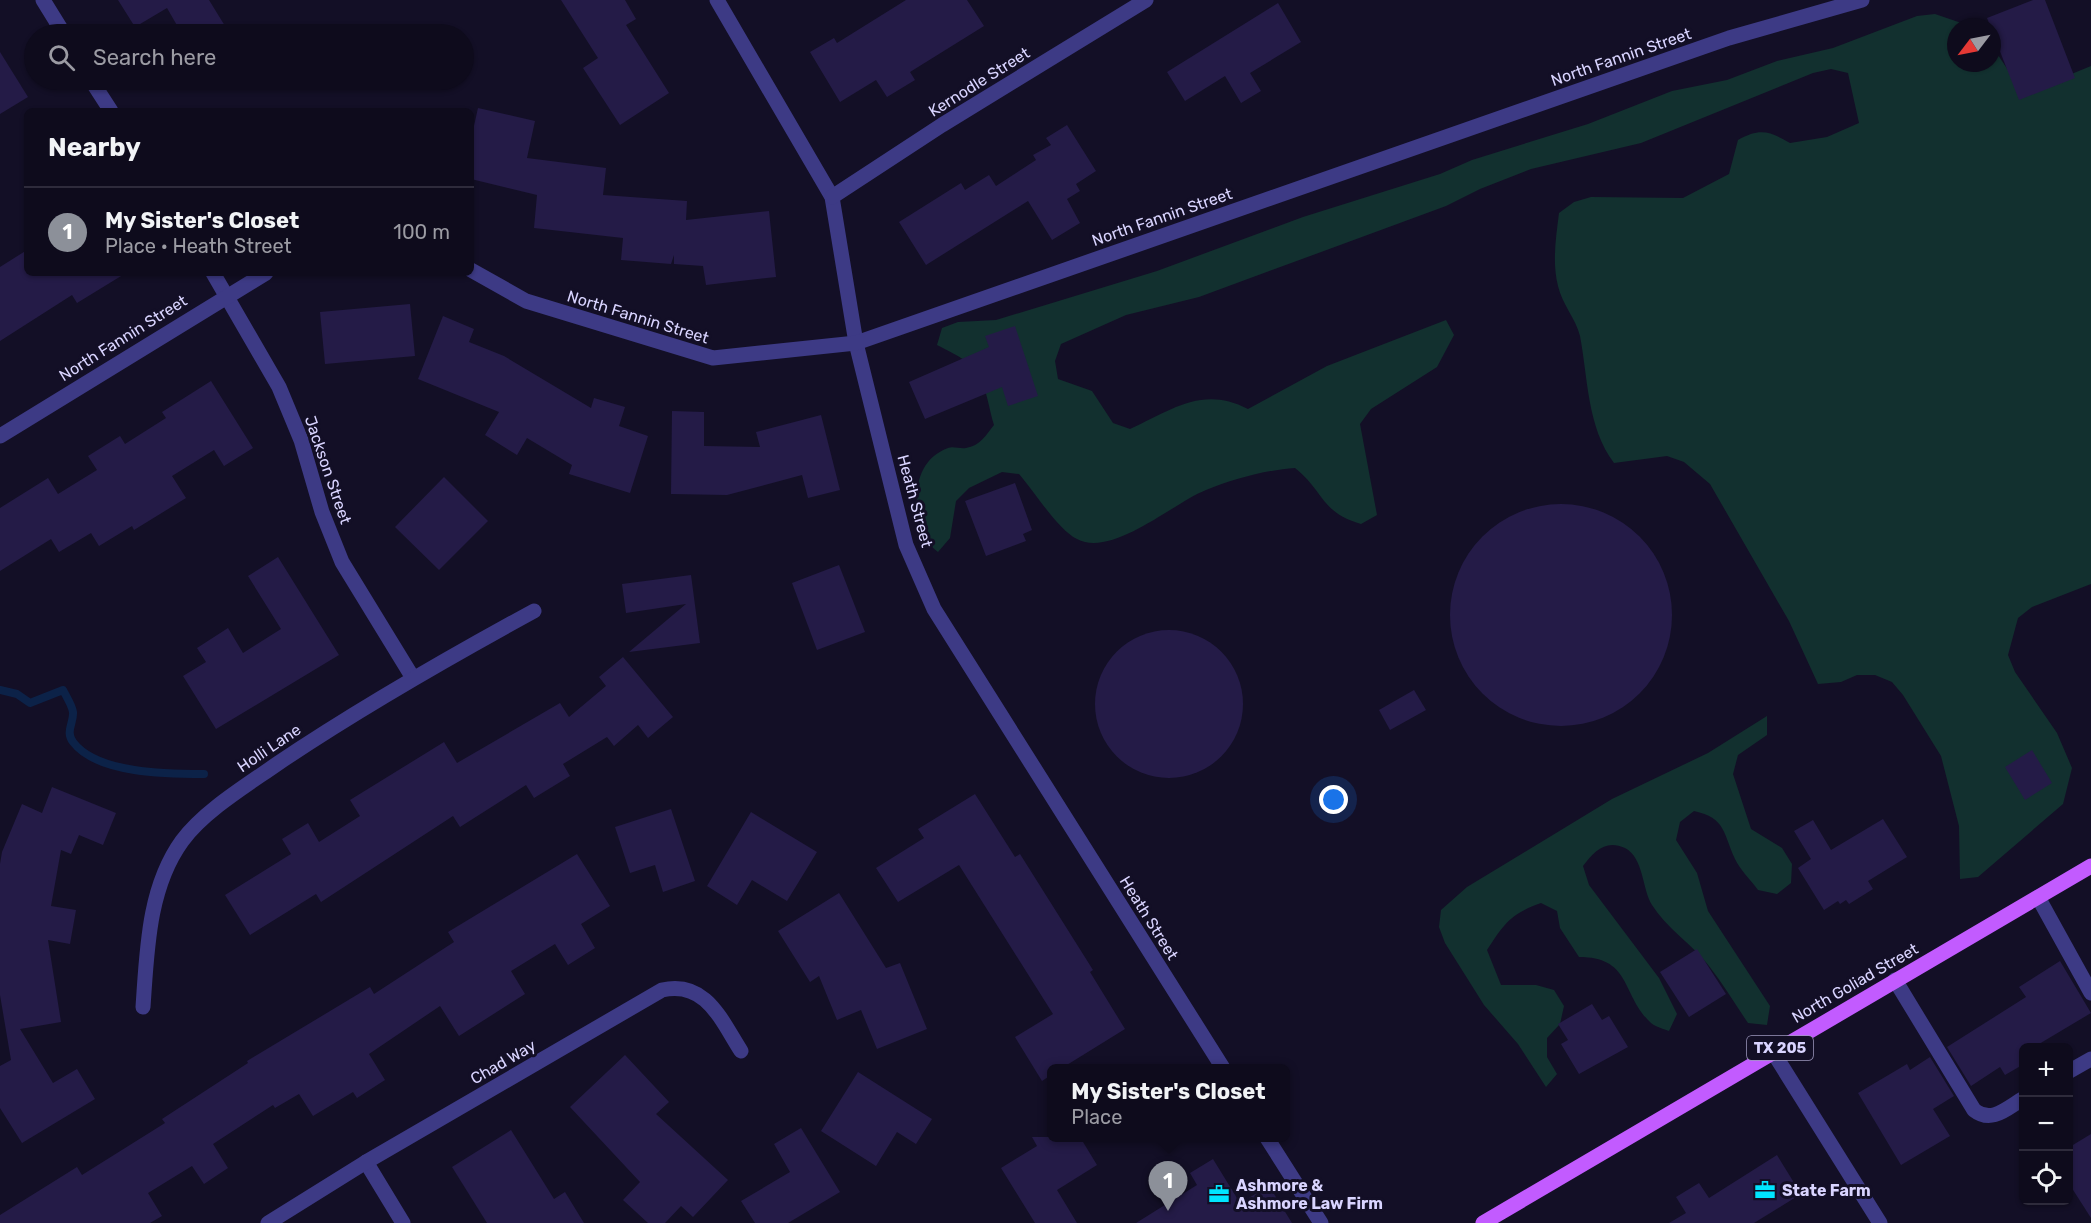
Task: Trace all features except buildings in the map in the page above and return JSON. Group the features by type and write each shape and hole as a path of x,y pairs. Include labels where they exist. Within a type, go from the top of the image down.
{"main road":[{"name":"North Goliad Street","path":"1483,1223 2091,866"}],"street":[{"path":"43,0 58,24"},
{"name":"Heath Street","path":"717,0 832,197 856,343 906,545 934,609 1220,1064"},
{"name":"Kernodle Street","path":"832,197 942,125 1146,0"},
{"name":"North Fannin Street","path":"474,272 526,301 713,358 856,343 1729,38 1862,0"},
{"path":"98,90 109,108"},
{"name":"Jackson Street","path":"215,276 279,387 297,429 322,512 342,562 413,678"},
{"name":"North Fannin Street","path":"0,436 261,276"},
{"name":"Holli Lane","path":"143,1006 148,936 160,885 182,841 224,800 413,678 534,610"},
{"path":"2037,897 2091,993"},
{"path":"1895,980 1974,1110 1983,1117 1992,1117 2019,1101"},
{"name":"Chad Way","path":"268,1223 366,1162 662,990 693,990 710,1003 741,1051"},
{"path":"1773,1052 1880,1223"},
{"path":"2073,1069 2091,1059"},
{"path":"1270,1142 1321,1223"},
{"path":"366,1162 403,1223"}],"green space":[{"path":"1935,14 1947,18 1947,72 2001,72 2001,60 2016,82 2030,91 2091,66 2091,584 2032,607 2018,618 2008,655 2015,672 2057,733 2072,768 2063,804 1978,877 1960,879 1959,826 1941,756 1903,695 1892,682 1875,675 1857,675 1841,682 1818,684 1789,621 1710,484 1684,462 1667,456 1614,463 1598,434 1593,418 1580,336 1560,293 1556,277 1555,249 1559,213 1574,202 1591,197 1683,198 1729,174 1738,140 1746,136 1764,132 1790,143 1827,137 1859,123 1848,73 1831,69 1813,73 1641,143 1531,169 1480,189 1446,206 1199,297 1126,315 1061,344 1055,361 1058,379 1092,391 1113,423 1130,429 1173,408 1202,400 1216,399 1232,402 1248,409 1327,366 1446,320 1454,335 1437,367 1371,409 1360,424 1377,515 1361,524 1338,514 1295,468 1261,473 1216,486 1192,497 1142,527 1107,541 1091,543 1077,539 1062,527 1019,474 1002,472 969,488 956,501 950,538 938,552 922,534 917,517 917,490 926,465 931,458 948,448 966,448 975,445 994,425 979,374 965,361 937,345 942,328 958,322 996,320 1157,271 1303,217 1588,124 1672,91 1727,80 1777,61 1833,48 1917,16"},
{"path":"1767,716 1767,735 1738,755 1733,774 1751,829 1782,848 1792,864 1791,883 1777,894 1758,890 1737,863 1718,822 1704,814 1694,811 1680,822 1676,840 1697,873 1708,911 1770,1006 1767,1025 1748,1023 1709,966 1658,914 1649,898 1636,859 1631,853 1618,846 1606,846 1596,851 1583,866 1589,885 1659,978 1677,1014 1669,1031 1651,1023 1641,1012 1617,970 1608,963 1579,957 1560,928 1557,911 1541,903 1522,911 1503,927 1487,950 1501,985 1536,985 1554,990 1564,1006 1560,1024 1547,1038 1547,1057 1557,1074 1546,1087 1518,1044 1484,1005 1445,943 1439,927 1441,910 1467,887 1612,799 1708,753"}],"waterway":[{"path":"0,690 17,694 30,703 63,690 73,712 70,731 73,742 84,753 99,760 134,770 172,774 204,774"}],"place":[{"name":"State Farm","path":"1765,1190"},
{"name":"Ashmore & Ashmore Law Firm","path":"1219,1194"},
{"name":"My Sister's Closet","path":"1168,1211"}]}
